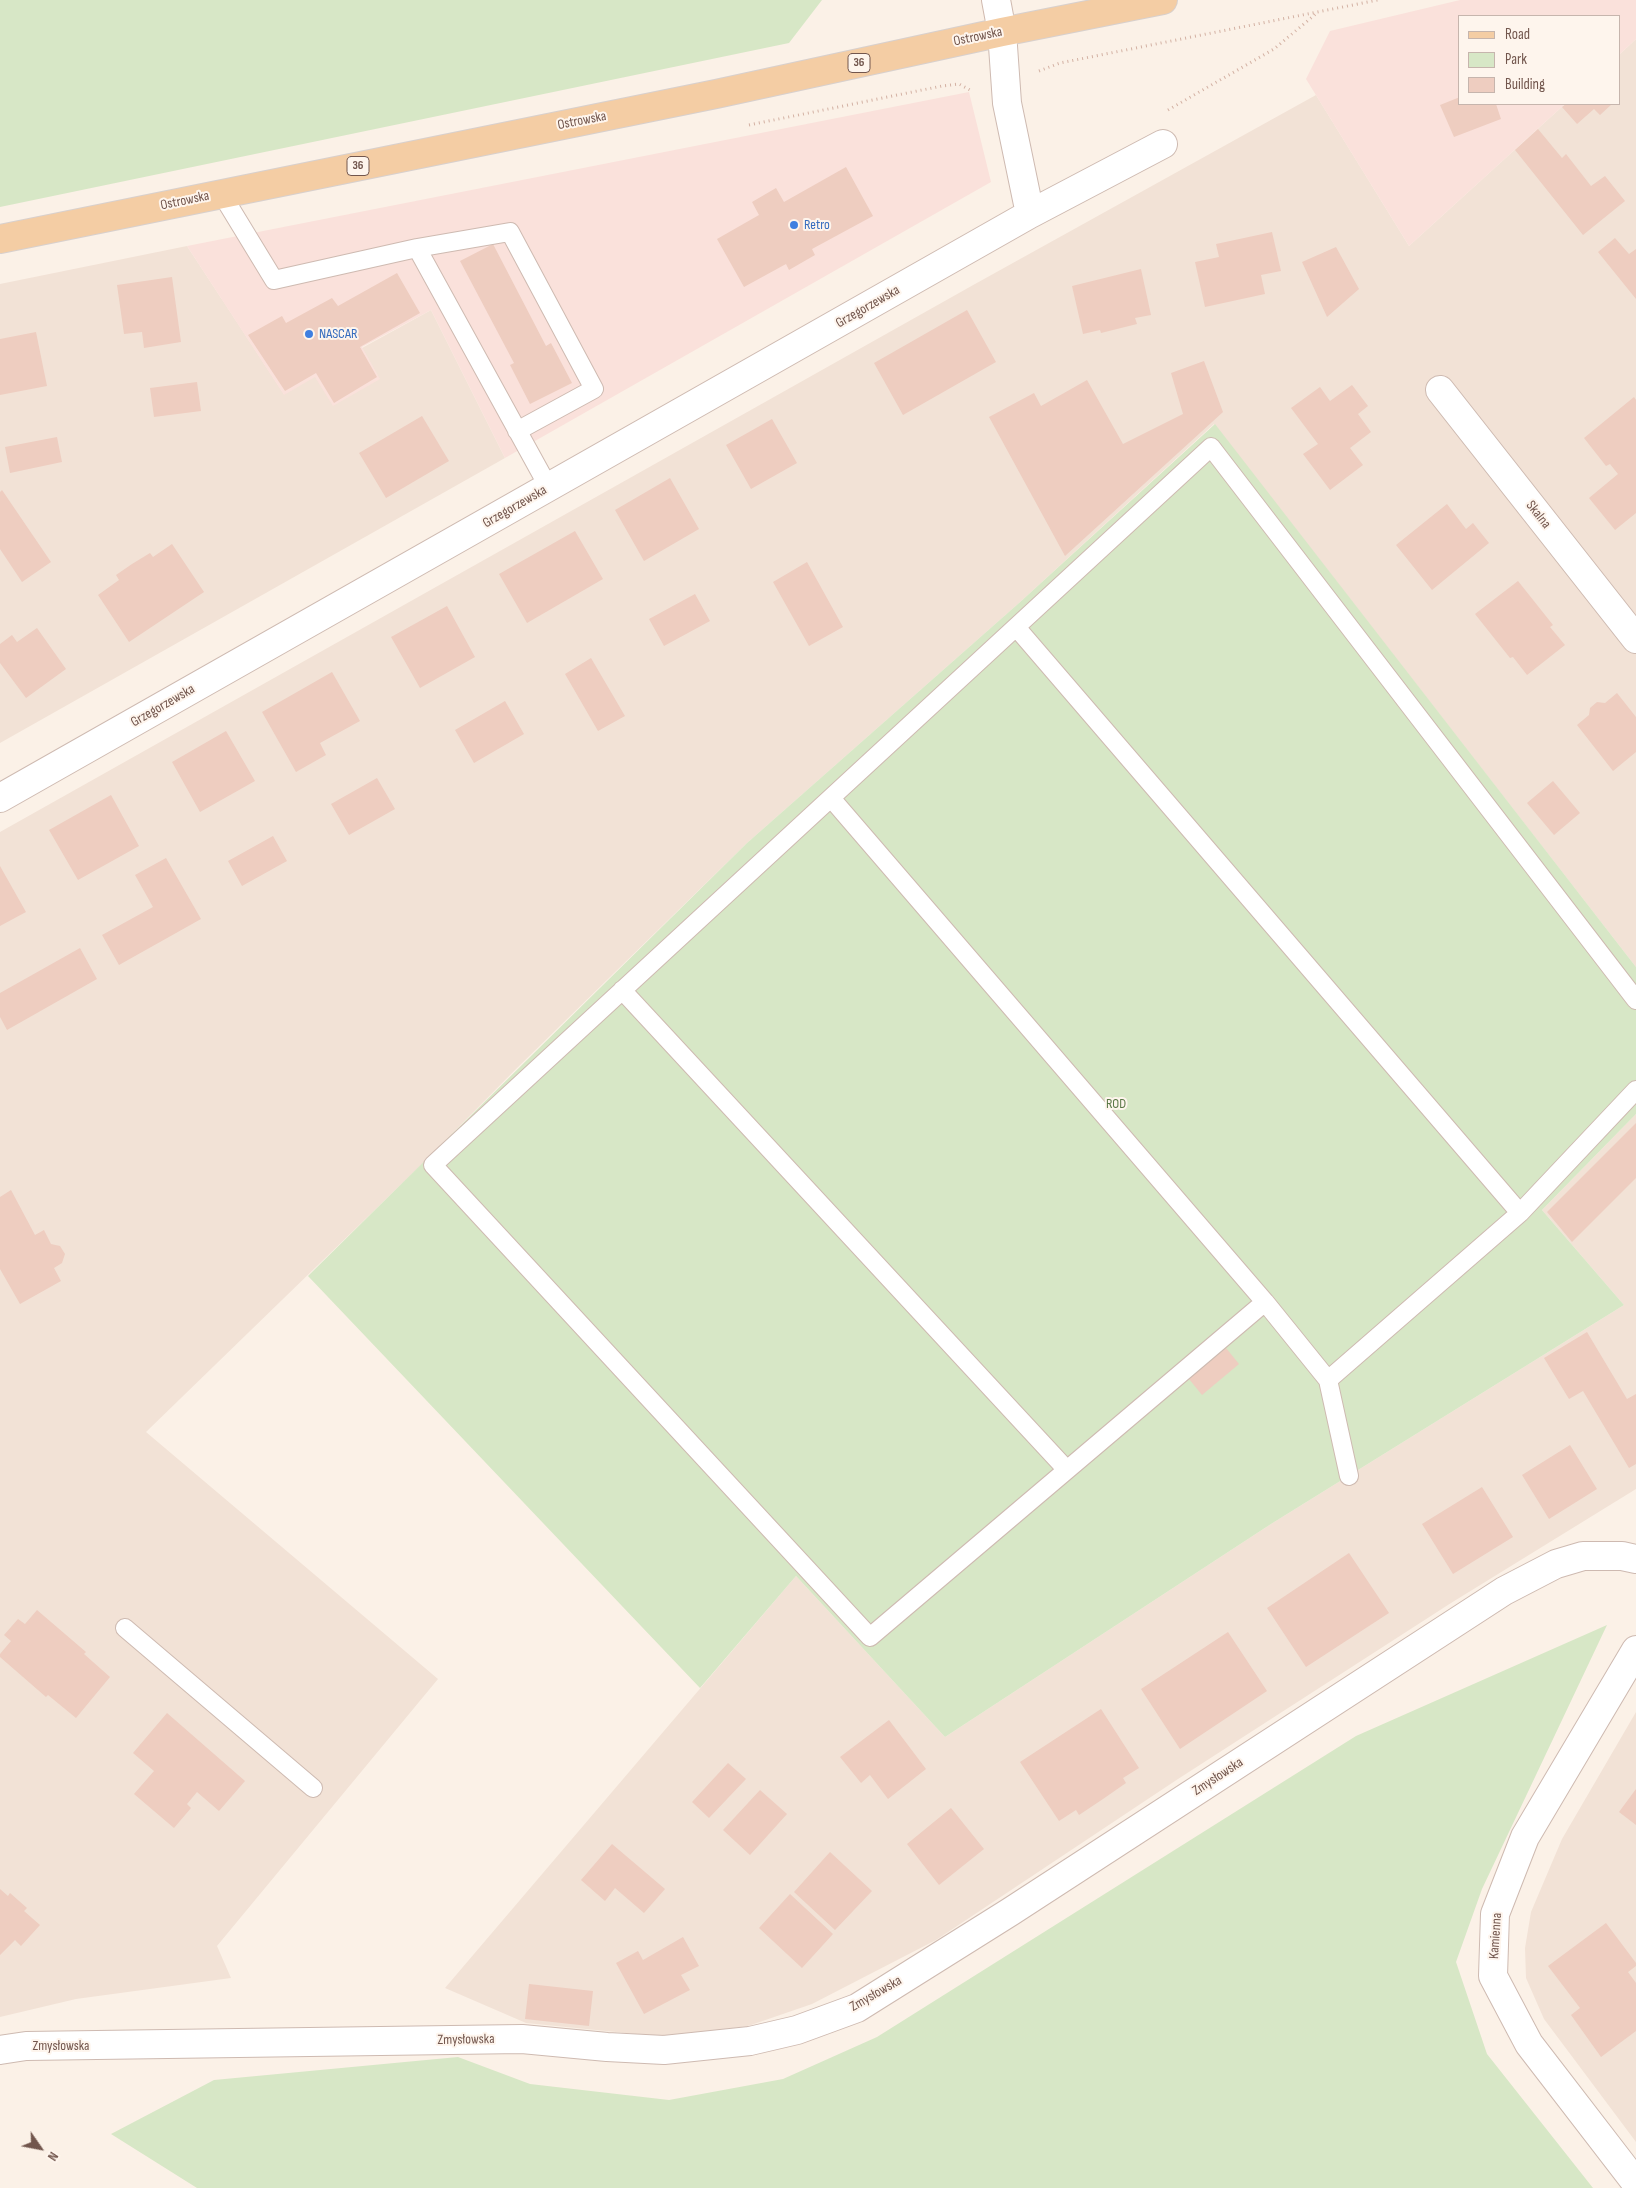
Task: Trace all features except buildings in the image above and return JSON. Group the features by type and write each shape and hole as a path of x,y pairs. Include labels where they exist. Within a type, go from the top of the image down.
{"main road":[{"name":"Ostrowska","path":"0,239 697,98 1002,32 1163,0"}],"street":[{"path":"996,0 1002,32 1007,103 1030,214"},
{"name":"Grzegorzewska","path":"0,798 1030,214 1163,144"},
{"name":"Skalna","path":"1440,390 1636,639"},
{"name":"Zmysłowska","path":"0,2050 26,2046 522,2039 664,2050 750,2041 797,2030 857,2008 1010,1912 1504,1591 1556,1564 1584,1556 1622,1556 1636,1559"},
{"name":"Kamienna","path":"1636,1650 1525,1837 1495,1914 1493,1976 1529,2044 1636,2183"}],"lane":[{"path":"221,193 274,280 417,248 510,232 594,389 517,431"},
{"path":"417,248 549,488"},
{"path":"1265,1302 870,1637 433,1165 1211,446 1636,1000"},
{"path":"1016,627 1520,1213"},
{"path":"831,798 1265,1302 1328,1380 1349,1476"},
{"path":"622,990 1067,1470"},
{"path":"1328,1380 1520,1213 1636,1090"},
{"path":"125,1628 313,1788"}],"path":[{"path":"740,126 959,84 979,97 983,108 1028,98 1028,85 1033,75 1043,68 1060,63 1378,0"},
{"path":"1163,144 1150,120 1274,49 1318,12"}],"shaded area":[{"path":"1460,0 1636,0 1636,39 1621,53 1621,15 1458,15 1458,105 1564,105 1409,246 1306,79 1330,31"},
{"path":"1636,39 1636,967 1214,424 1019,603 747,843 516,1069 419,1167 146,1432 438,1679 217,1946 231,1978 76,1999 0,2017 0,832 975,284 1316,95 1409,246 1564,105 1621,105 1621,53"},
{"path":"969,92 991,182 505,458 431,310 362,347 380,379 333,406 315,377 284,395 187,246"},
{"path":"187,246 284,394 431,310 505,458 0,743 0,284"},
{"path":"1636,1114 1636,1489 1451,1603 1178,1779 936,1940 812,2004 748,2026 666,2037 526,2023 445,1988 796,1576 945,1737 1271,1524 1624,1305 1542,1210"},
{"path":"1636,1712 1636,2142 1544,2019 1526,1978 1525,1948 1531,1912 1562,1839"}],"green space":[{"path":"0,0 822,0 789,43 0,207"},
{"name":"ROD","path":"1215,424 1636,967 1636,1114 1542,1210 1624,1305 1271,1524 945,1737 796,1576 700,1688 308,1276 747,843 1019,603"},
{"path":"1607,1625 1482,1889 1456,1962 1487,2054 1593,2188 197,2188 111,2134 214,2080 458,2057 530,2084 669,2100 783,2079 877,2037 1356,1736"}],"place":[{"name":"Retro","path":"794,225"},
{"name":"NASCAR","path":"309,334"}]}
